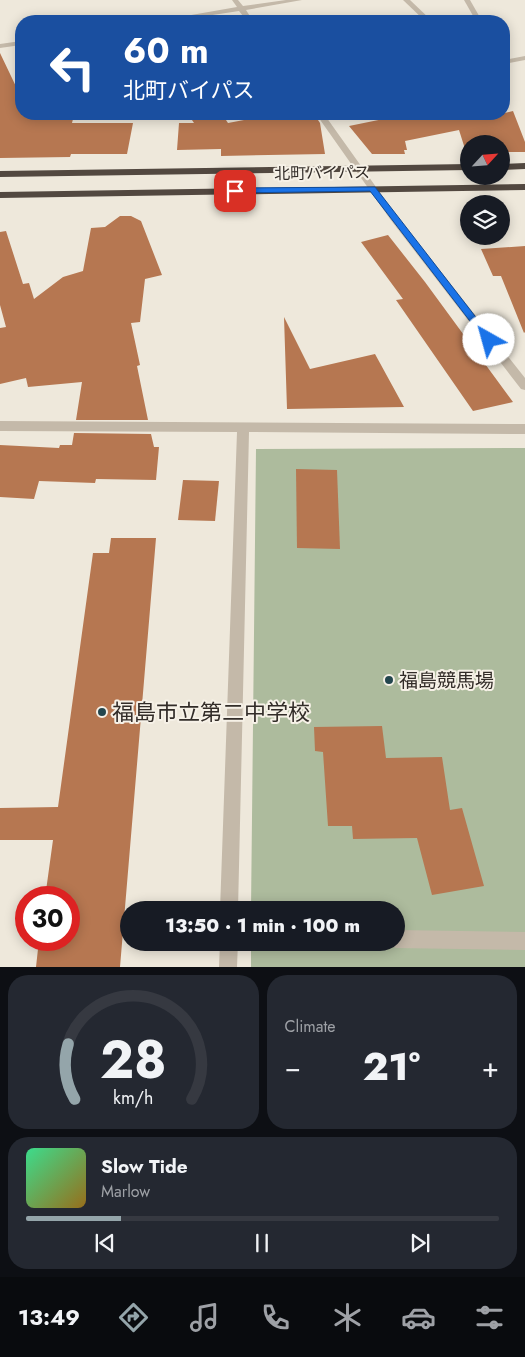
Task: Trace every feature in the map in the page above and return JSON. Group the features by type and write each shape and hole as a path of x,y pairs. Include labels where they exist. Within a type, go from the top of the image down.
{"highway":[{"path":"510,167 525,166"},
{"name":"北町バイパス","path":"0,174 460,167"},
{"name":"北町バイパス","path":"0,195 525,186"}],"street":[{"path":"234,0 246,15"},
{"path":"201,15 299,0"},
{"path":"406,0 422,15"},
{"path":"467,0 476,15"},
{"path":"0,46 15,44"},
{"path":"510,61 525,58"},
{"path":"324,120 372,188 525,386"},
{"path":"0,426 525,428"},
{"path":"229,901 243,428"},
{"path":"405,939 525,941"},
{"path":"228,951 228,967"}],"green space":[{"name":"福島競馬場","path":"525,448 525,967 251,967 251,951 405,951 405,901 251,901 256,449"}],"building":[{"path":"0,53 15,84 15,120 73,120 72,123 133,123 127,154 71,154 70,157 0,158"},
{"path":"513,111 525,142 525,152 510,152 510,135 461,135 459,130 405,141 407,150 404,150 405,154 372,154 349,126 378,120 510,120 510,112"},
{"path":"192,120 226,120 228,123 244,120 318,120 325,154 221,156 221,149 177,150 179,123 194,123"},
{"path":"120,216 131,216 141,221 162,275 145,279 140,322 131,323 140,365 137,366 148,420 76,420 82,382 28,387 26,378 0,384 0,328 6,327 0,305 0,232 6,231 23,284 29,283 34,299 63,277 83,271 91,228 105,227"},
{"path":"388,235 513,402 473,411 396,300 403,299 361,242"},
{"path":"525,246 524,333 501,276 493,276 481,249"},
{"path":"284,317 310,369 375,354 404,407 287,409"},
{"path":"74,433 151,434 154,447 159,447 156,480 96,479 95,483 39,481 34,499 0,497 0,445 59,448 60,445 72,445"},
{"path":"296,469 337,470 340,549 297,548"},
{"path":"183,480 219,481 215,521 178,520"},
{"path":"111,538 156,538 126,901 120,901 120,967 36,967 38,951 80,951 80,886 47,886 53,840 0,840 0,808 58,807 93,553 109,553"},
{"path":"382,726 386,758 442,757 450,810 462,808 484,886 432,895 417,838 353,839 352,826 328,826 323,752 315,751 314,727"}],"place":[{"name":"福島競馬場","path":"389,680"},
{"name":"福島市立第二中学校","path":"102,712"}],"route":[{"path":"235,191 372,188 489,340"}]}
